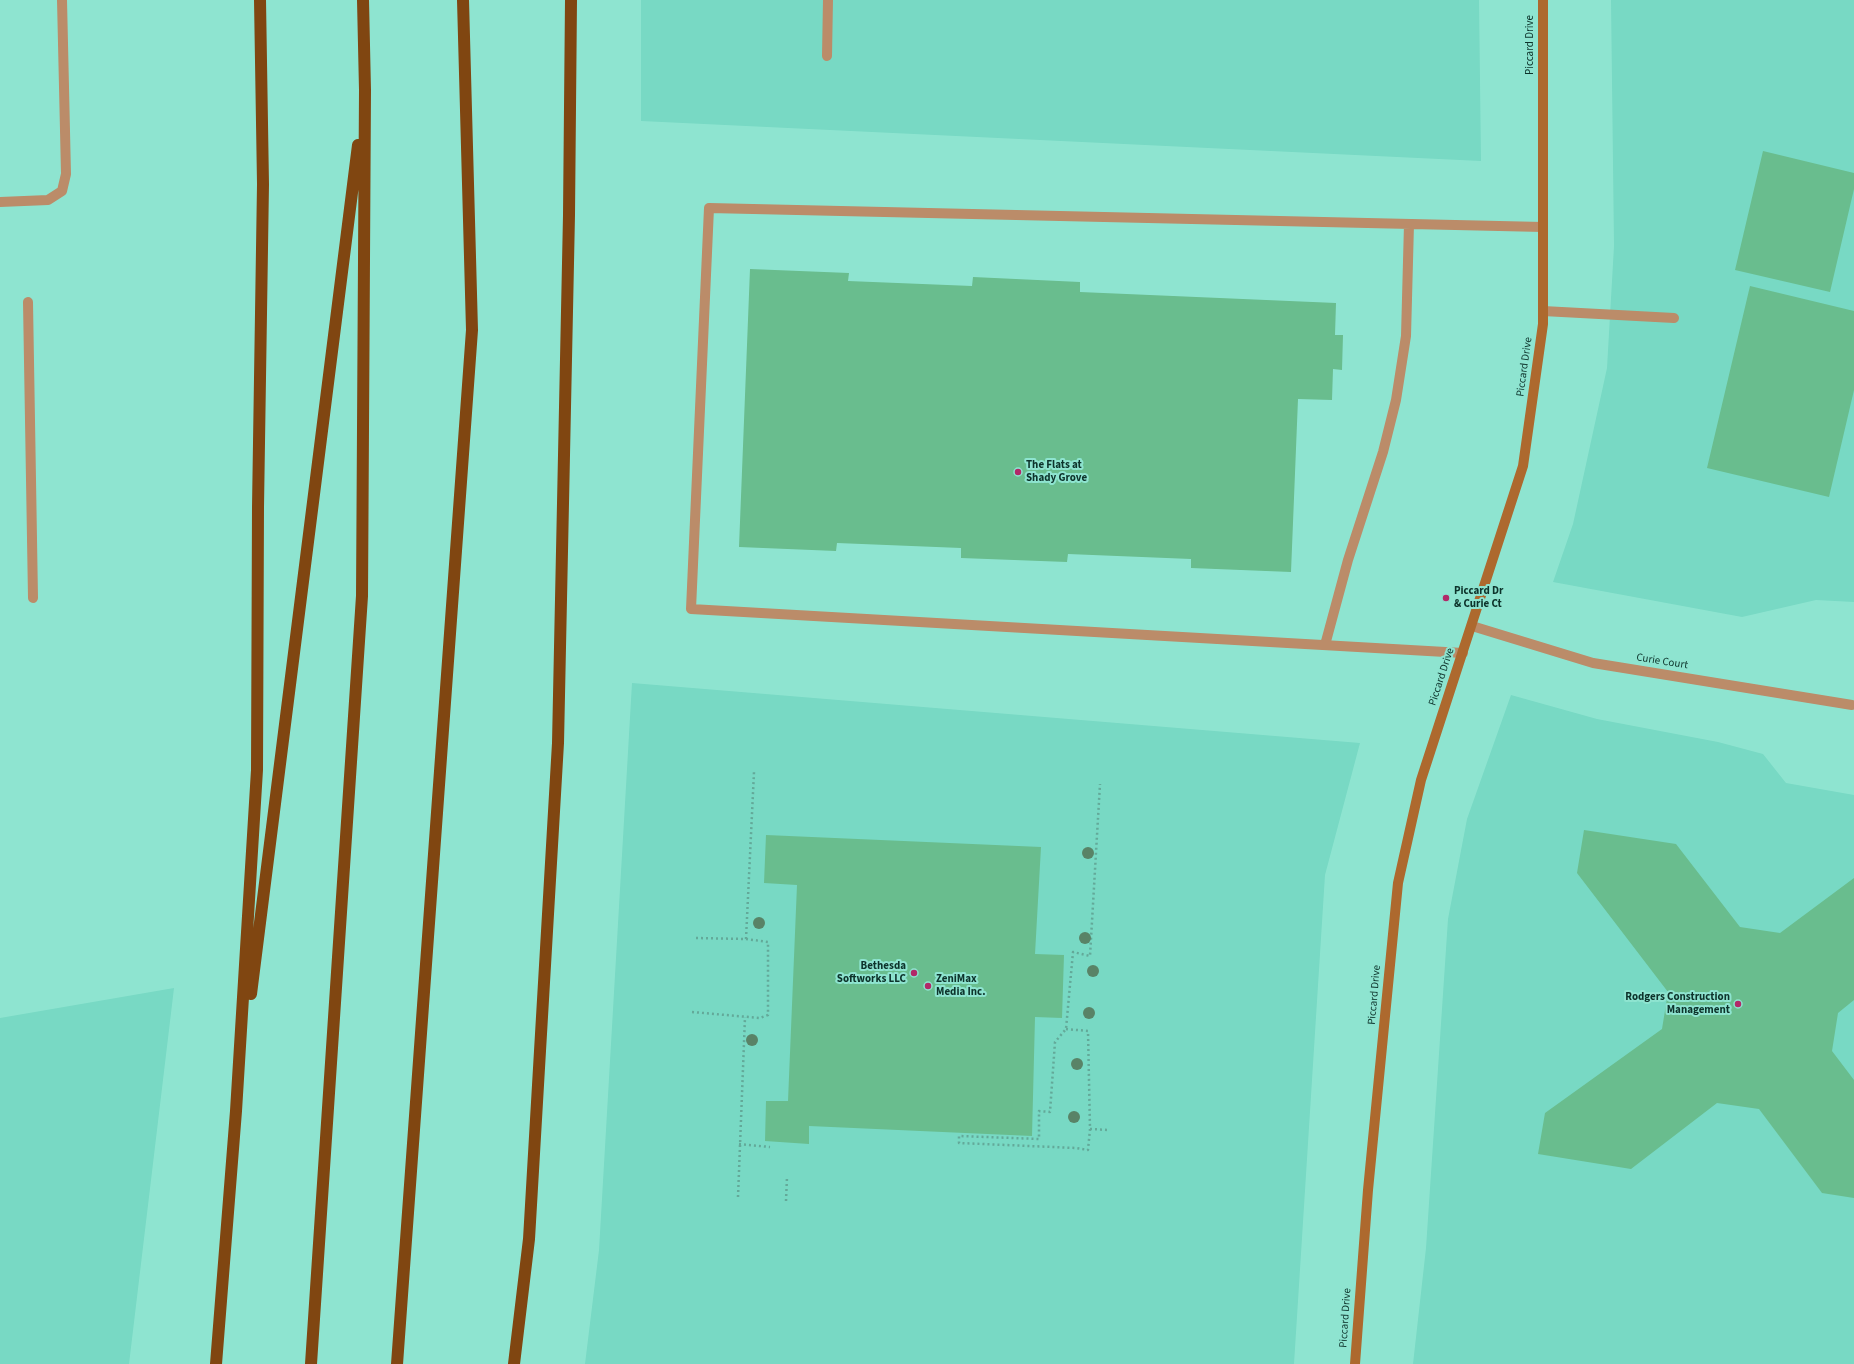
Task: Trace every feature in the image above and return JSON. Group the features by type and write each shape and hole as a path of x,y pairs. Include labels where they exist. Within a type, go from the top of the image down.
{"highway":[{"path":"216,1364 236,1111 257,770 258,515 263,184 260,0"},
{"path":"311,1364 362,596 365,90 363,0"},
{"path":"398,1364 472,330 463,0"},
{"path":"514,1364 529,1239 558,742 569,215 571,0"},
{"path":"236,1111 365,90"}],"street":[{"path":"0,202 48,200 62,192 66,174 62,0"},
{"path":"827,56 828,0"},
{"name":"Piccard Drive","path":"1355,1364 1368,1190 1398,883 1421,780 1523,466 1543,324 1543,0"},
{"path":"1463,653 691,609 708,208 1543,227"},
{"path":"1325,645 1348,560 1383,452 1396,400 1406,336 1409,224"},
{"path":"28,302 33,598"},
{"path":"1543,311 1674,318"},
{"name":"Curie Court","path":"1472,626 1594,663 1853,704"}],"path":[{"path":"746,939 754,772"},
{"path":"1066,1029 1088,1031 1090,1129 1088,1150 1076,1148 959,1143 959,1136 1040,1139 1039,1111 1050,1112 1055,1042 1066,1029 1073,952 1090,956 1100,784"},
{"path":"692,1012 760,1018 768,1015 768,942 746,939 695,938"},
{"path":"738,1197 745,1017"},
{"path":"1090,1129 1109,1130"},
{"path":"739,1144 770,1147"},
{"path":"786,1201 787,1177"}],"shaded area":[{"path":"641,0 1479,0 1481,161 641,121"},
{"path":"1611,0 1854,0 1854,602 1816,600 1742,617 1553,582 1573,524 1607,368 1614,246"},
{"path":"632,683 1360,743 1325,875 1294,1364 585,1364 599,1250"},
{"path":"1511,695 1597,719 1718,742 1763,754 1786,783 1854,795 1854,1364 1413,1364 1426,1248 1448,919 1467,819"},
{"path":"174,988 129,1364 0,1364 0,1018"}],"building":[{"path":"1763,151 1854,173 1854,189 1830,292 1735,270"},
{"name":"The Flats at Shady Grove","path":"750,269 849,273 848,281 972,286 973,277 1080,282 1080,292 1336,303 1335,335 1343,335 1342,370 1333,369 1332,400 1298,399 1291,572 1191,568 1191,559 1068,554 1067,562 961,558 961,548 837,543 836,551 739,547"},
{"path":"1750,286 1854,311 1854,390 1829,497 1707,468"},
{"path":"1584,830 1676,844 1740,927 1780,933 1854,878 1854,1000 1838,1013 1832,1051 1854,1080 1854,1198 1822,1193 1759,1109 1717,1103 1631,1169 1538,1154 1545,1113 1662,1029 1668,992 1577,873"},
{"name":"ZeniMax Media Inc.","path":"766,835 1041,847 1035,954 1064,955 1062,1018 1035,1017 1032,1136 809,1126 809,1144 765,1141 766,1101 788,1101 797,885 764,883"}],"place":[{"name":"The Flats at Shady Grove","path":"1018,472"},
{"name":"Piccard Dr & Curie Ct","path":"1446,598"},
{"name":"Bethesda Softworks LLC","path":"914,973"},
{"name":"ZeniMax Media Inc.","path":"928,986"},
{"name":"Rodgers Construction Management","path":"1738,1004"}]}
